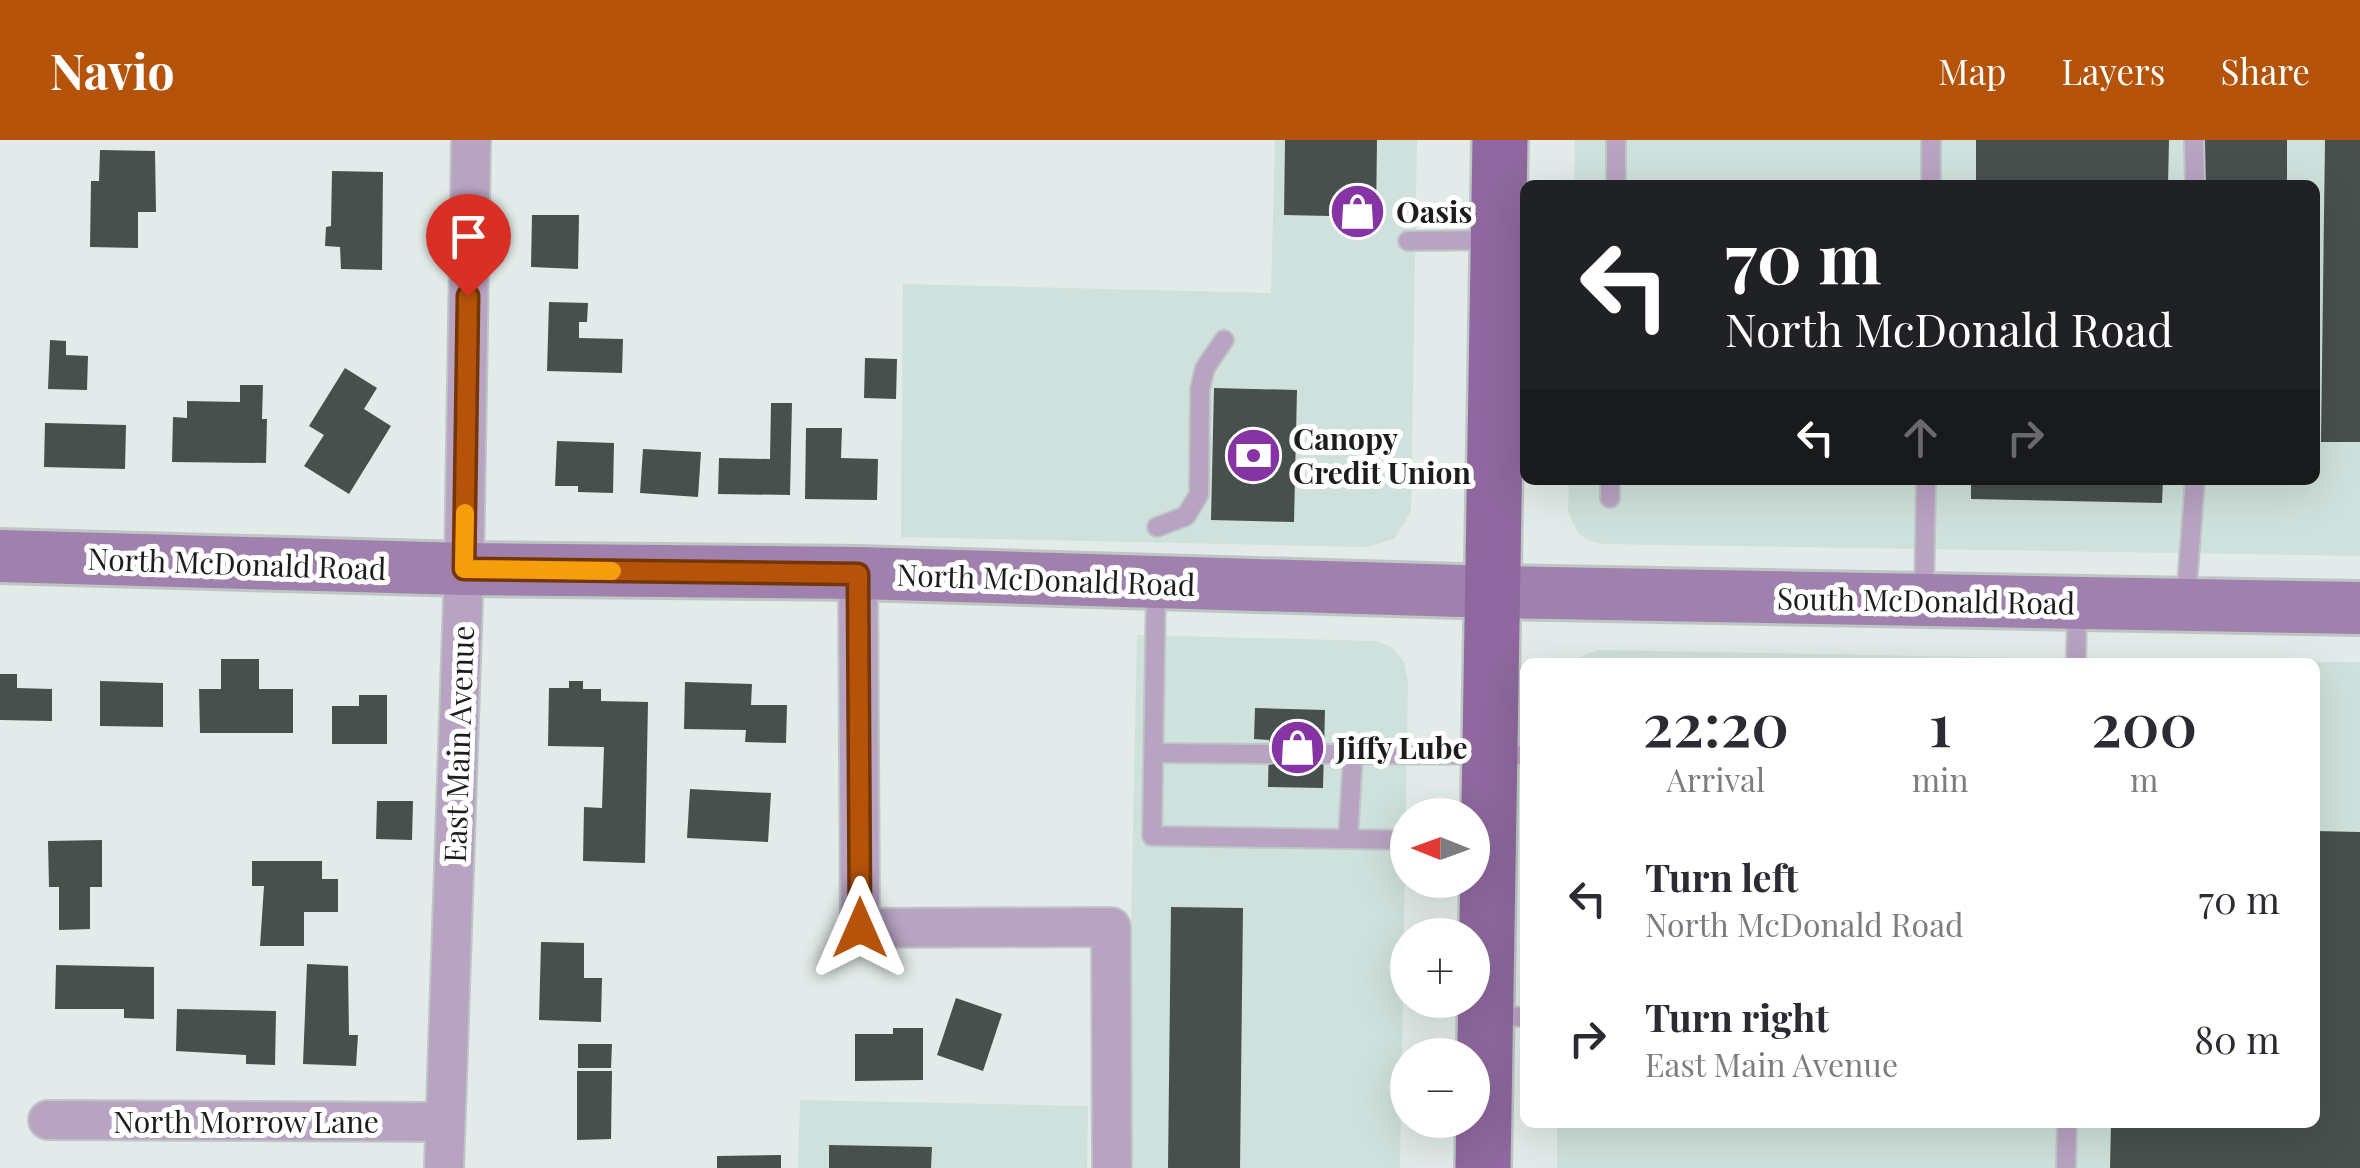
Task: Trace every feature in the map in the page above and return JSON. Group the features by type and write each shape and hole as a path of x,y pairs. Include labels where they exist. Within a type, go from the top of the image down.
{"main road":[{"path":"1490,811 1508,754 1493,592 1503,404 1498,240 1500,140"},
{"path":"1483,1168 1505,1017 1488,898"}],"street":[{"name":"East Main Avenue","path":"444,1168 464,569 471,140"},
{"name":"North McDonald Road","path":"0,556 1493,592"},
{"path":"858,574 860,928 1111,927 1112,1168"},
{"name":"South McDonald Road","path":"1493,592 2360,608"},
{"name":"North Morrow Lane","path":"48,1120 444,1122"}],"lane":[{"path":"1616,140 1616,180"},
{"path":"1931,140 1931,180"},
{"path":"2194,140 2194,180"},
{"path":"1408,241 1498,240"},
{"path":"1157,527 1186,516 1199,494 1200,389 1205,368 1224,340"},
{"path":"1924,600 1926,485"},
{"path":"2186,605 2195,485"},
{"path":"1156,582 1152,836 1390,840"},
{"path":"2076,658 2077,603"},
{"path":"1154,754 1269,754"},
{"path":"1324,754 1508,754"},
{"path":"1348,839 1353,754"},
{"path":"2066,1128 2066,1168"}],"shaded area":[{"path":"1275,140 1417,140 1411,512 1394,539 1366,547 901,537 903,284 1271,293"},
{"path":"1575,140 2360,140 2360,556 1603,544 1578,533 1568,512 1569,485 2320,485 2320,180 1574,180"},
{"path":"1137,635 1377,641 1393,648 1404,662 1408,681 1406,798 1390,798 1390,898 1404,898 1404,918 1390,918 1390,1018 1402,1018 1402,1038 1390,1038 1390,1138 1400,1138 1400,1168 1126,1168"},
{"path":"1599,650 2029,658 1581,658"},
{"path":"2320,662 2360,662 2360,1168 1557,1168 1557,1128 2320,1128"},
{"path":"800,1100 1088,1106 1087,1168 798,1168"}],"building":[{"path":"1285,140 1377,140 1376,217 1284,215"},
{"path":"1976,140 2169,140 2168,180 1976,180"},
{"path":"2205,140 2287,140 2287,180 2204,180"},
{"path":"2325,140 2360,140 2360,442 2321,442"},
{"path":"100,150 155,151 156,212 138,212 138,248 90,247 91,181 99,181"},
{"path":"332,171 383,172 382,270 341,269 340,247 325,246 326,227 331,226"},
{"path":"532,215 579,215 578,269 531,267"},
{"path":"549,302 588,303 587,322 579,322 579,338 623,339 622,373 547,371"},
{"path":"50,340 66,341 66,355 88,356 87,390 48,389"},
{"path":"865,358 897,359 896,399 864,398"},
{"path":"345,368 377,388 364,409 391,426 349,494 304,466 324,435 309,426"},
{"path":"240,385 263,385 266,463 172,462 173,417 187,418 187,401 240,402"},
{"name":"Canopy Credit Union","path":"1214,388 1297,390 1294,522 1211,520"},
{"path":"771,403 792,403 790,495 718,494 719,458 770,459"},
{"path":"45,423 126,425 125,469 44,467"},
{"path":"806,428 842,428 841,458 878,459 877,500 805,499"},
{"path":"557,441 614,443 613,493 578,492 578,486 555,486"},
{"path":"643,449 701,452 698,497 640,493"},
{"path":"1971,485 2163,485 2162,503 1971,499"},
{"path":"221,659 259,659 259,689 293,689 293,733 200,733 199,689 221,689"},
{"path":"0,674 17,674 17,688 52,689 52,721 0,720"},
{"path":"100,681 163,683 163,727 100,726"},
{"path":"569,681 583,681 583,689 601,689 601,701 648,702 645,863 583,861 584,807 602,808 604,747 548,746 549,688 569,688"},
{"path":"685,682 752,684 751,705 787,705 786,743 745,742 746,730 684,729"},
{"path":"359,695 387,695 387,744 332,744 332,706 359,706"},
{"name":"Jiffy Lube","path":"1255,708 1325,710 1323,788 1268,787 1269,740 1254,739"},
{"path":"690,789 771,793 768,842 687,838"},
{"path":"377,801 413,801 412,840 376,839"},
{"path":"2320,831 2360,832 2360,1168 2110,1168 2111,1128 2320,1128"},
{"path":"102,840 102,887 90,887 90,929 59,930 59,887 49,887 48,841"},
{"path":"252,861 322,861 322,879 338,879 338,912 304,912 304,946 260,946 264,886 252,886"},
{"path":"1171,907 1243,908 1240,1168 1168,1168"},
{"path":"541,942 584,943 584,978 602,978 601,1022 539,1020"},
{"path":"307,964 348,966 349,1035 358,1035 356,1066 303,1064"},
{"path":"56,965 154,967 154,1019 124,1018 124,1009 55,1009"},
{"path":"956,998 1002,1014 983,1071 937,1055"},
{"path":"177,1009 276,1011 275,1065 246,1064 246,1055 176,1051"},
{"path":"893,1028 923,1028 923,1080 855,1081 855,1034 893,1034"},
{"path":"578,1044 612,1044 611,1068 578,1068"},
{"path":"577,1071 612,1071 611,1139 577,1140"},
{"path":"829,1145 932,1147 931,1168 829,1168"},
{"path":"781,1155 781,1168 717,1168 717,1156"}],"slow traffic":[{"path":"465,513 464,569 612,571"}],"place":[{"name":"Oasis","path":"1357,211"},
{"name":"Canopy Credit Union","path":"1254,455"},
{"name":"Jiffy Lube","path":"1297,747"}],"route":[{"path":"468,296 464,569 858,574 860,928"}]}
